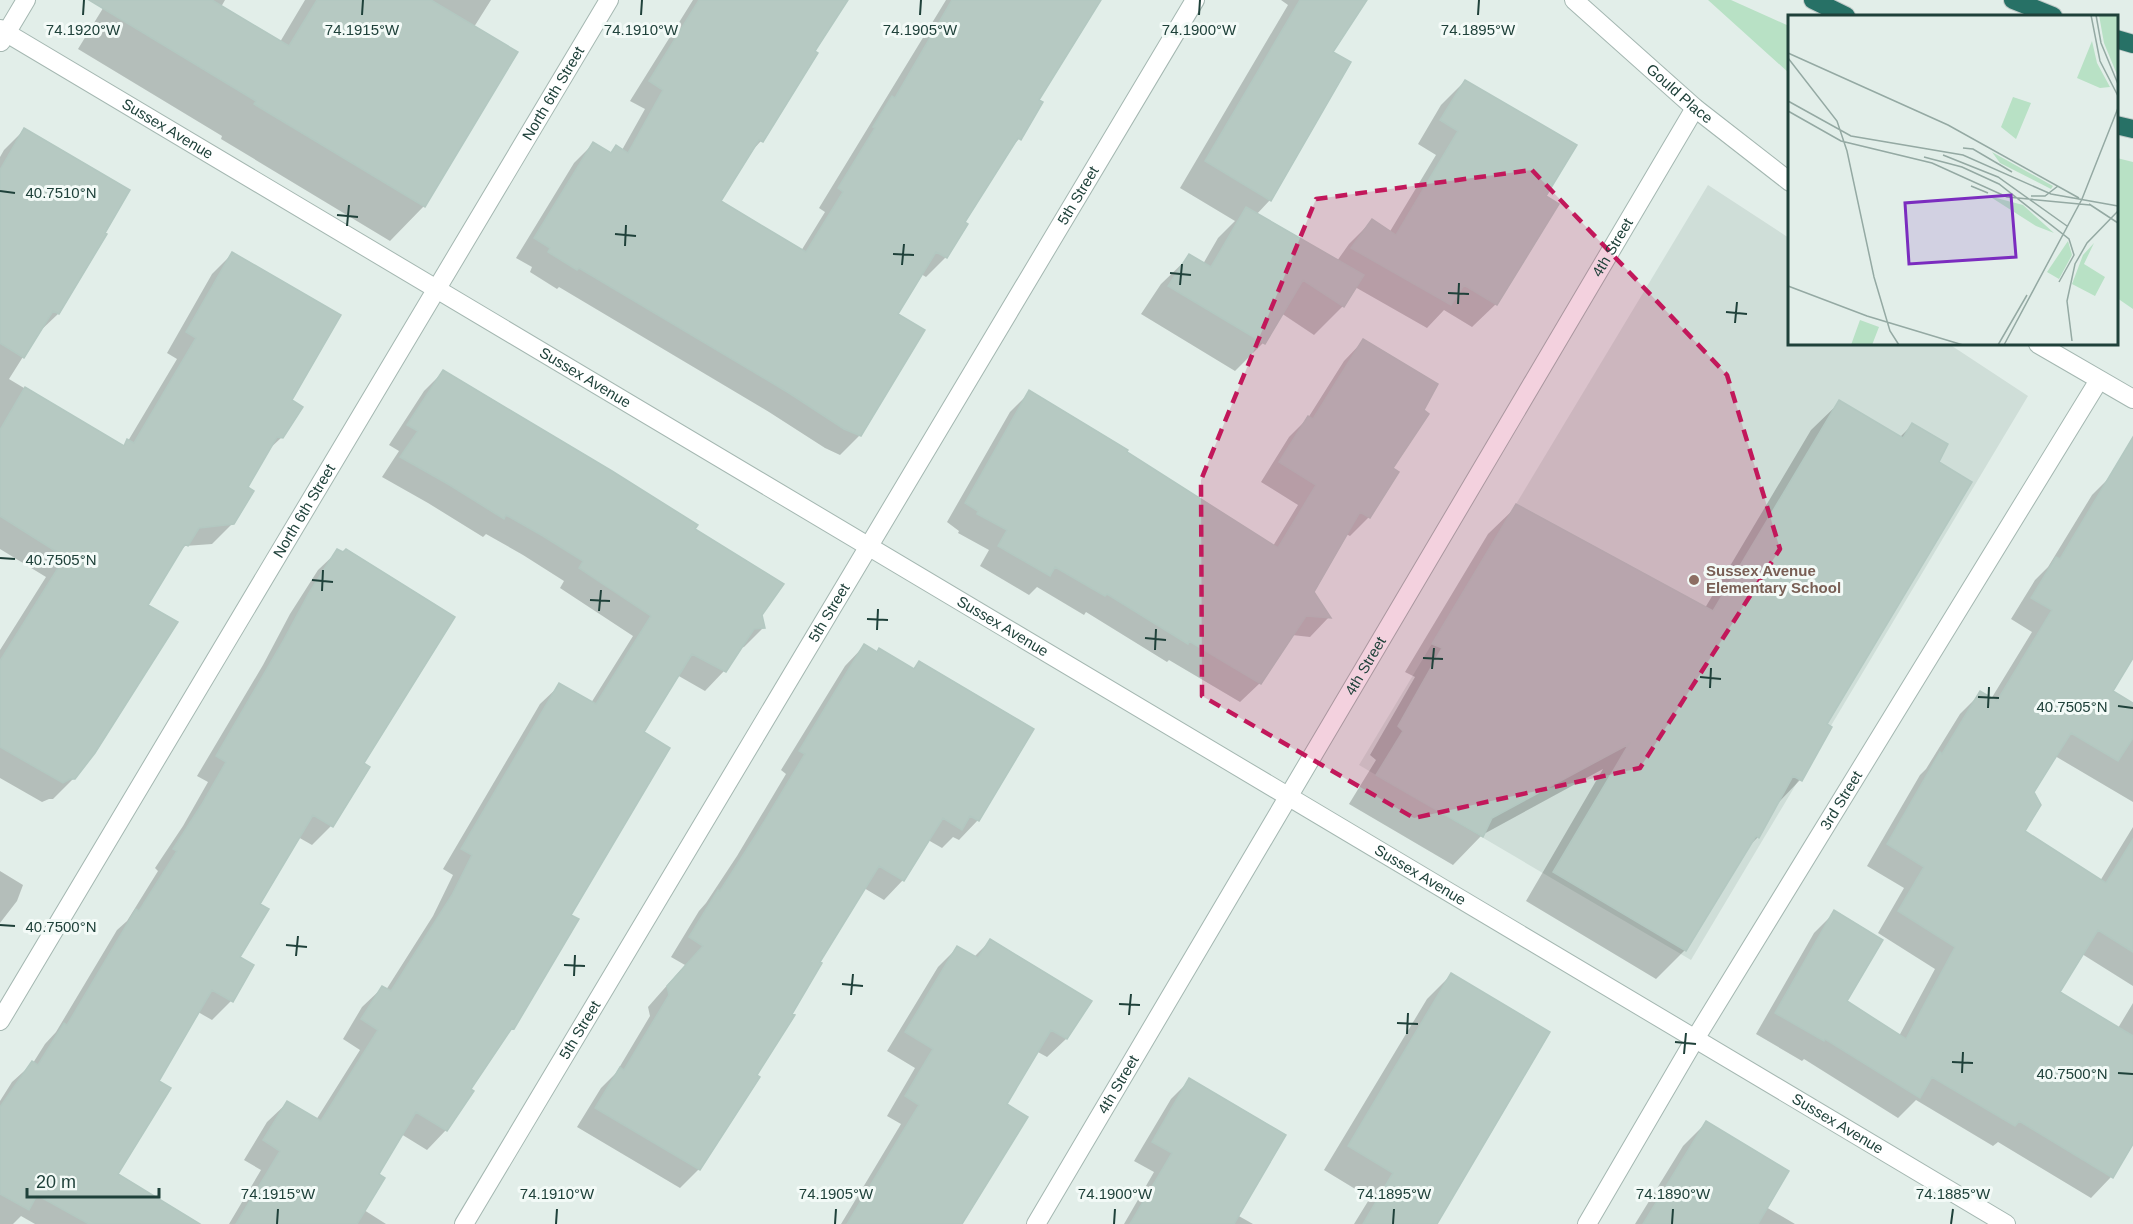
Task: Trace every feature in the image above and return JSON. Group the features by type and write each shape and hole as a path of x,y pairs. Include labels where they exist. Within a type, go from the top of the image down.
{"highway":[{"path":"1813,0 1844,15"},
{"path":"2013,0 2050,15"},
{"path":"2118,40 2133,44"},
{"path":"2118,125 2133,129"}],"street":[{"path":"2,35 26,0"},
{"name":"North 6th Street","path":"0,1021 609,0"},
{"name":"5th Street","path":"464,1224 1195,0"},
{"name":"Gould Place","path":"1575,0 1695,108 1788,180"},
{"name":"Sussex Avenue","path":"2,35 436,289 2006,1224"},
{"name":"4th Street","path":"1036,1224 1695,108"},
{"path":"2040,345 2133,399"},
{"name":"3rd Street","path":"1587,1224 1695,1039 2099,380"}],"highlighted area":[{"path":"1532,170 1727,375 1780,549 1640,768 1414,818 1202,696 1201,480 1316,199"}],"shaded area":[{"name":"Sussex Avenue Elementary School","path":"1708,185 1788,237 1788,345 1951,345 2028,396 1691,960 1359,765"}],"green space":[{"path":"1708,0 1731,0 1788,26 1788,72"},
{"path":"2118,158 2133,162 2133,309 2118,299"}],"building":[{"path":"89,0 212,0 289,46 317,0 431,0 518,52 425,207 254,104 256,101"},
{"path":"699,0 848,0 815,51 818,53 763,142 759,140 721,201 806,252 843,192 838,188 875,128 873,127 892,96 895,98 952,0 1101,0 1039,100 1043,102 1021,140 1018,138 965,222 968,224 947,258 936,252 898,314 925,330 861,436 844,429 789,393 579,268 577,270 548,252 550,248 534,238 593,142 611,153 616,145 628,153 663,90 649,81"},
{"path":"1300,0 1367,0 1333,52 1351,62 1271,201 1205,161"},
{"path":"1465,80 1577,145 1546,196 1559,204 1497,305 1464,285 1451,305 1351,248 1372,219 1396,235 1458,131 1440,120"},
{"path":"24,128 130,190 105,233 107,234 59,314 53,311 24,358 0,343 0,170"},
{"path":"1246,207 1364,275 1344,307 1303,280 1265,344 1168,286 1189,254 1211,267"},
{"path":"232,252 341,315 292,400 303,407 283,438 277,437 248,487 254,491 234,524 199,528 188,546 185,544 148,605 178,622 95,753 75,779 63,783 0,747 0,661 65,557 0,516 0,430 25,387 124,446 127,439 134,443 196,338 186,332"},
{"path":"1363,339 1438,384 1424,410 1429,414 1393,468 1399,472 1370,518 1360,512 1314,592 1331,618 1306,616 1261,684 1189,641 1188,644 1107,594 1105,596 1055,567 1050,576 998,546 1007,530 977,514 978,511 965,503 1029,390 1128,450 1127,452 1278,548 1316,485 1279,462 1308,416 1313,419"},
{"path":"443,370 612,471 698,525 695,529 784,584 762,615 765,628 754,629 726,672 692,654 644,732 670,748 571,915 579,919 514,1029 512,1028 471,1089 474,1091 447,1131 416,1112 379,1174 385,1178 357,1224 236,1224 280,1151 263,1140 287,1101 321,1121 378,1030 361,1019 382,986 391,991 452,895 472,855 461,849 559,683 596,704 651,616 579,568 583,561 506,515 504,519 400,457 418,431 407,425"},
{"path":"1839,400 1903,438 1912,423 1948,444 1939,462 1972,482 1827,724 1832,727 1802,781 1793,776 1759,838 1756,836 1686,951 1553,872 1629,744 1492,818 1483,837 1376,775 1403,731 1398,726 1442,648 1432,644 1516,504 1713,611"},
{"path":"2133,437 2133,658 2113,691 2133,703 2133,738 2118,761 2071,733 2034,792 2041,805 2025,831 2106,883 2133,839 2133,952 2098,930 2060,992 2133,1036 2133,1144 2113,1178 2019,1121 2015,1126 1932,1077 1920,1098 1825,1039 1824,1041 1775,1013 1834,910 1883,940 1847,1001 1906,1039 1955,947 1898,911 1924,867 1887,844 1940,752 1942,754 1980,691 1997,701 2052,610 2031,598 2056,557 2060,559"},
{"path":"337,549 343,552 346,549 455,617 364,763 370,767 333,827 313,815 260,904 269,909 240,957 254,965 233,1002 212,990 159,1081 171,1088 118,1174 200,1224 89,1224 37,1195 29,1210 0,1194 0,1107 32,1061 38,1065 64,1023 67,1025 136,909 139,911 177,851 173,849 226,762 216,756 309,593"},
{"path":"864,644 877,652 879,648 914,669 919,661 1034,729 979,821 970,816 962,830 943,818 904,881 879,866 820,962 822,963 792,1014 795,1015 757,1075 760,1077 700,1170 595,1108 620,1067 624,1070 669,995 667,986 703,946 689,937 756,835 805,754 799,751"},
{"path":"990,939 1092,1001 1067,1039 1051,1030 1007,1104 1028,1117 962,1224 847,1224 919,1105 905,1096 933,1049 905,1032 957,946 978,958"},
{"path":"1451,973 1550,1032 1437,1224 1363,1224 1393,1173 1348,1146"},
{"path":"1189,1078 1286,1135 1234,1224 1130,1224 1172,1153 1152,1142"},
{"path":"1706,1121 1789,1171 1758,1224 1643,1224"}],"place":[{"name":"Sussex Avenue Elementary School","path":"1694,580"}]}
